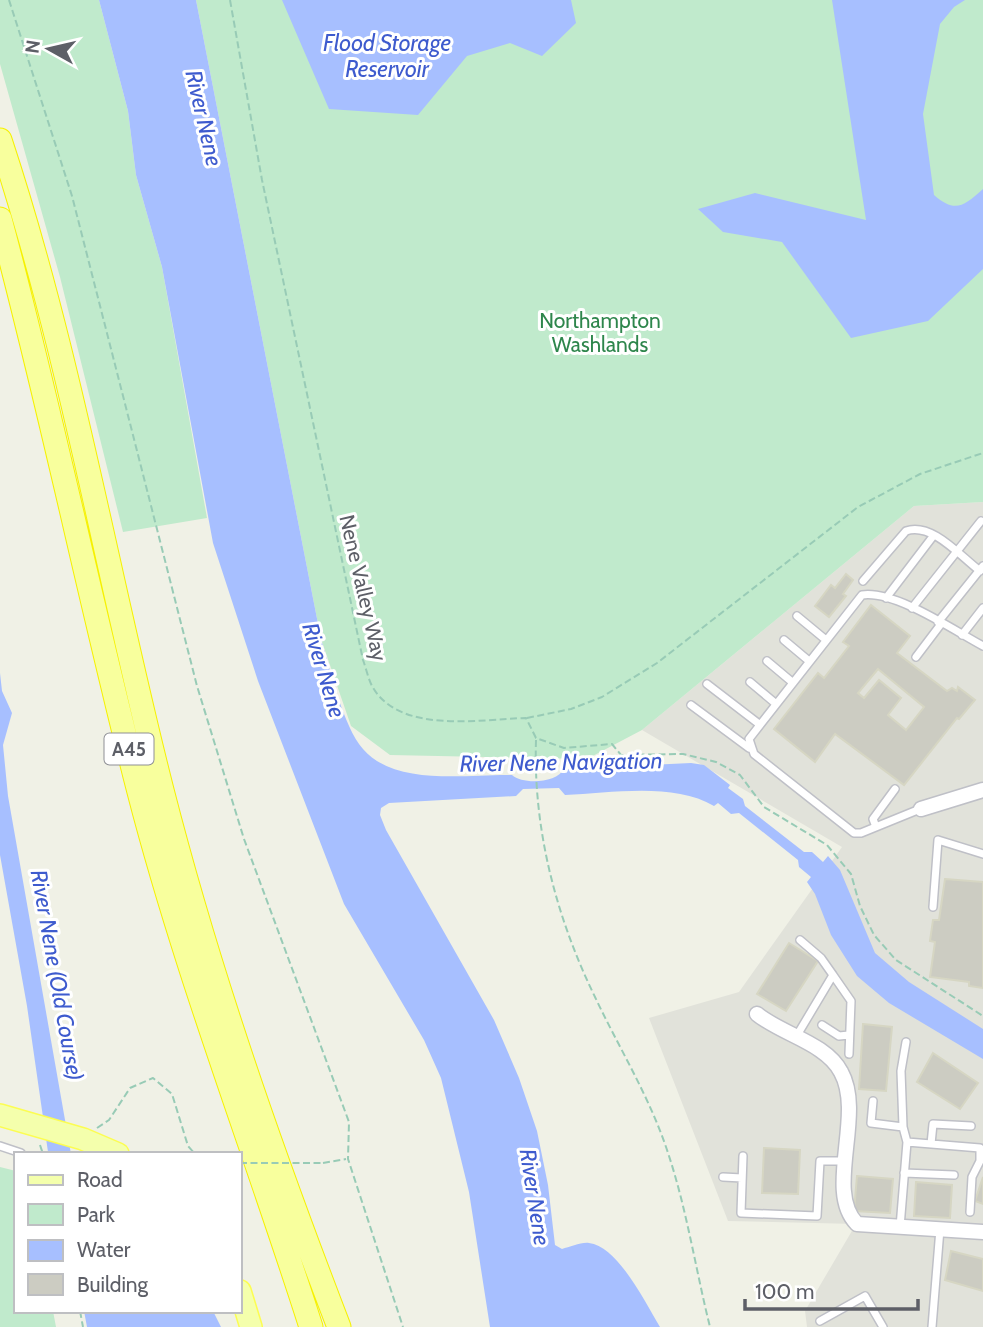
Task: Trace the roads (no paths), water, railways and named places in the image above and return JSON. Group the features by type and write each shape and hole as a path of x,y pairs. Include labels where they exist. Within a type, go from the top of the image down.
{"highway":[{"name":"A45","path":"0,140 63,369 117,607 190,895 243,1071 339,1327"},
{"name":"A45","path":"0,219 41,372 139,793 201,1007 313,1327"},
{"path":"325,1291 346,1327"}],"main road":[{"path":"0,1115 78,1138 113,1152"},
{"path":"242,1298 251,1327"}],"street":[{"path":"921,809 983,790"},
{"path":"757,1014 771,1026 796,1037 825,1055 840,1070 848,1088 849,1109 846,1214 857,1224 983,1232"}],"lane":[{"path":"912,608 981,521"},
{"path":"863,580 906,531 920,528 981,568 916,657"},
{"path":"886,597 934,535"},
{"path":"752,750 749,739 759,724 862,595 875,593 886,597 983,646"},
{"path":"962,635 983,608"},
{"path":"797,616 826,640"},
{"path":"784,640 809,661"},
{"path":"767,661 792,682"},
{"path":"750,682 775,703"},
{"path":"707,684 759,724"},
{"path":"691,705 752,750 854,833 921,809"},
{"path":"876,827 873,819 895,789"},
{"path":"933,906 937,839 983,854"},
{"path":"800,940 821,958 850,1001 849,1055"},
{"path":"796,1037 832,975"},
{"path":"822,1025 839,1035 849,1035"},
{"path":"900,1228 907,1142 903,1127 901,1071 906,1042"},
{"path":"873,1101 872,1123 903,1127"},
{"path":"932,1144 933,1124 971,1126"},
{"path":"907,1142 982,1148 980,1161 972,1177 970,1212"},
{"path":"0,1146 19,1152"},
{"path":"743,1156 741,1213 817,1216 820,1161 846,1161"},
{"path":"904,1173 954,1175"},
{"path":"723,1177 742,1178"},
{"path":"932,1327 940,1228"},
{"path":"820,1321 865,1296 883,1327"}],"water":[{"name":"River Nene","path":"99,0 196,0 321,639 343,712 363,749 377,761 413,774 512,775 531,781 547,780 564,769 691,763 704,765 730,785 728,788 743,799 745,806 804,852 812,852 823,862 828,856 840,870 875,953 909,982 983,1029 983,1059 889,1003 857,976 831,935 815,894 807,882 811,877 799,867 798,860 739,813 731,814 718,803 714,806 698,799 661,791 565,795 559,788 523,789 516,796 389,803 381,808 380,815 386,830 494,1020 519,1078 537,1131 548,1185 555,1245 562,1249 589,1243 610,1254 639,1291 660,1327 490,1327 469,1192 441,1078 424,1040 344,904 258,681 213,543 162,267 136,175 128,111"},
{"name":"Flood Storage Reservoir","path":"282,0 571,0 576,23 542,56 510,43 467,56 418,115 329,109"},
{"path":"832,0 965,0 954,7 940,24 923,114 934,195 941,201 959,206 983,189 983,269 928,321 851,338 782,242 723,232 698,209 755,193 866,220"},
{"path":"0,673 2,691 12,713 3,745 8,796 71,1152 48,1152 27,1006 0,855"},
{"path":"84,1313 214,1313 221,1327 87,1327"}],"park label":[{"name":"Northampton Washlands","path":"600,333"}],"water label":[{"name":"River Nene Navigation","path":"561,762"},
{"name":"River Nene (Old Course)","path":"57,975"}]}
